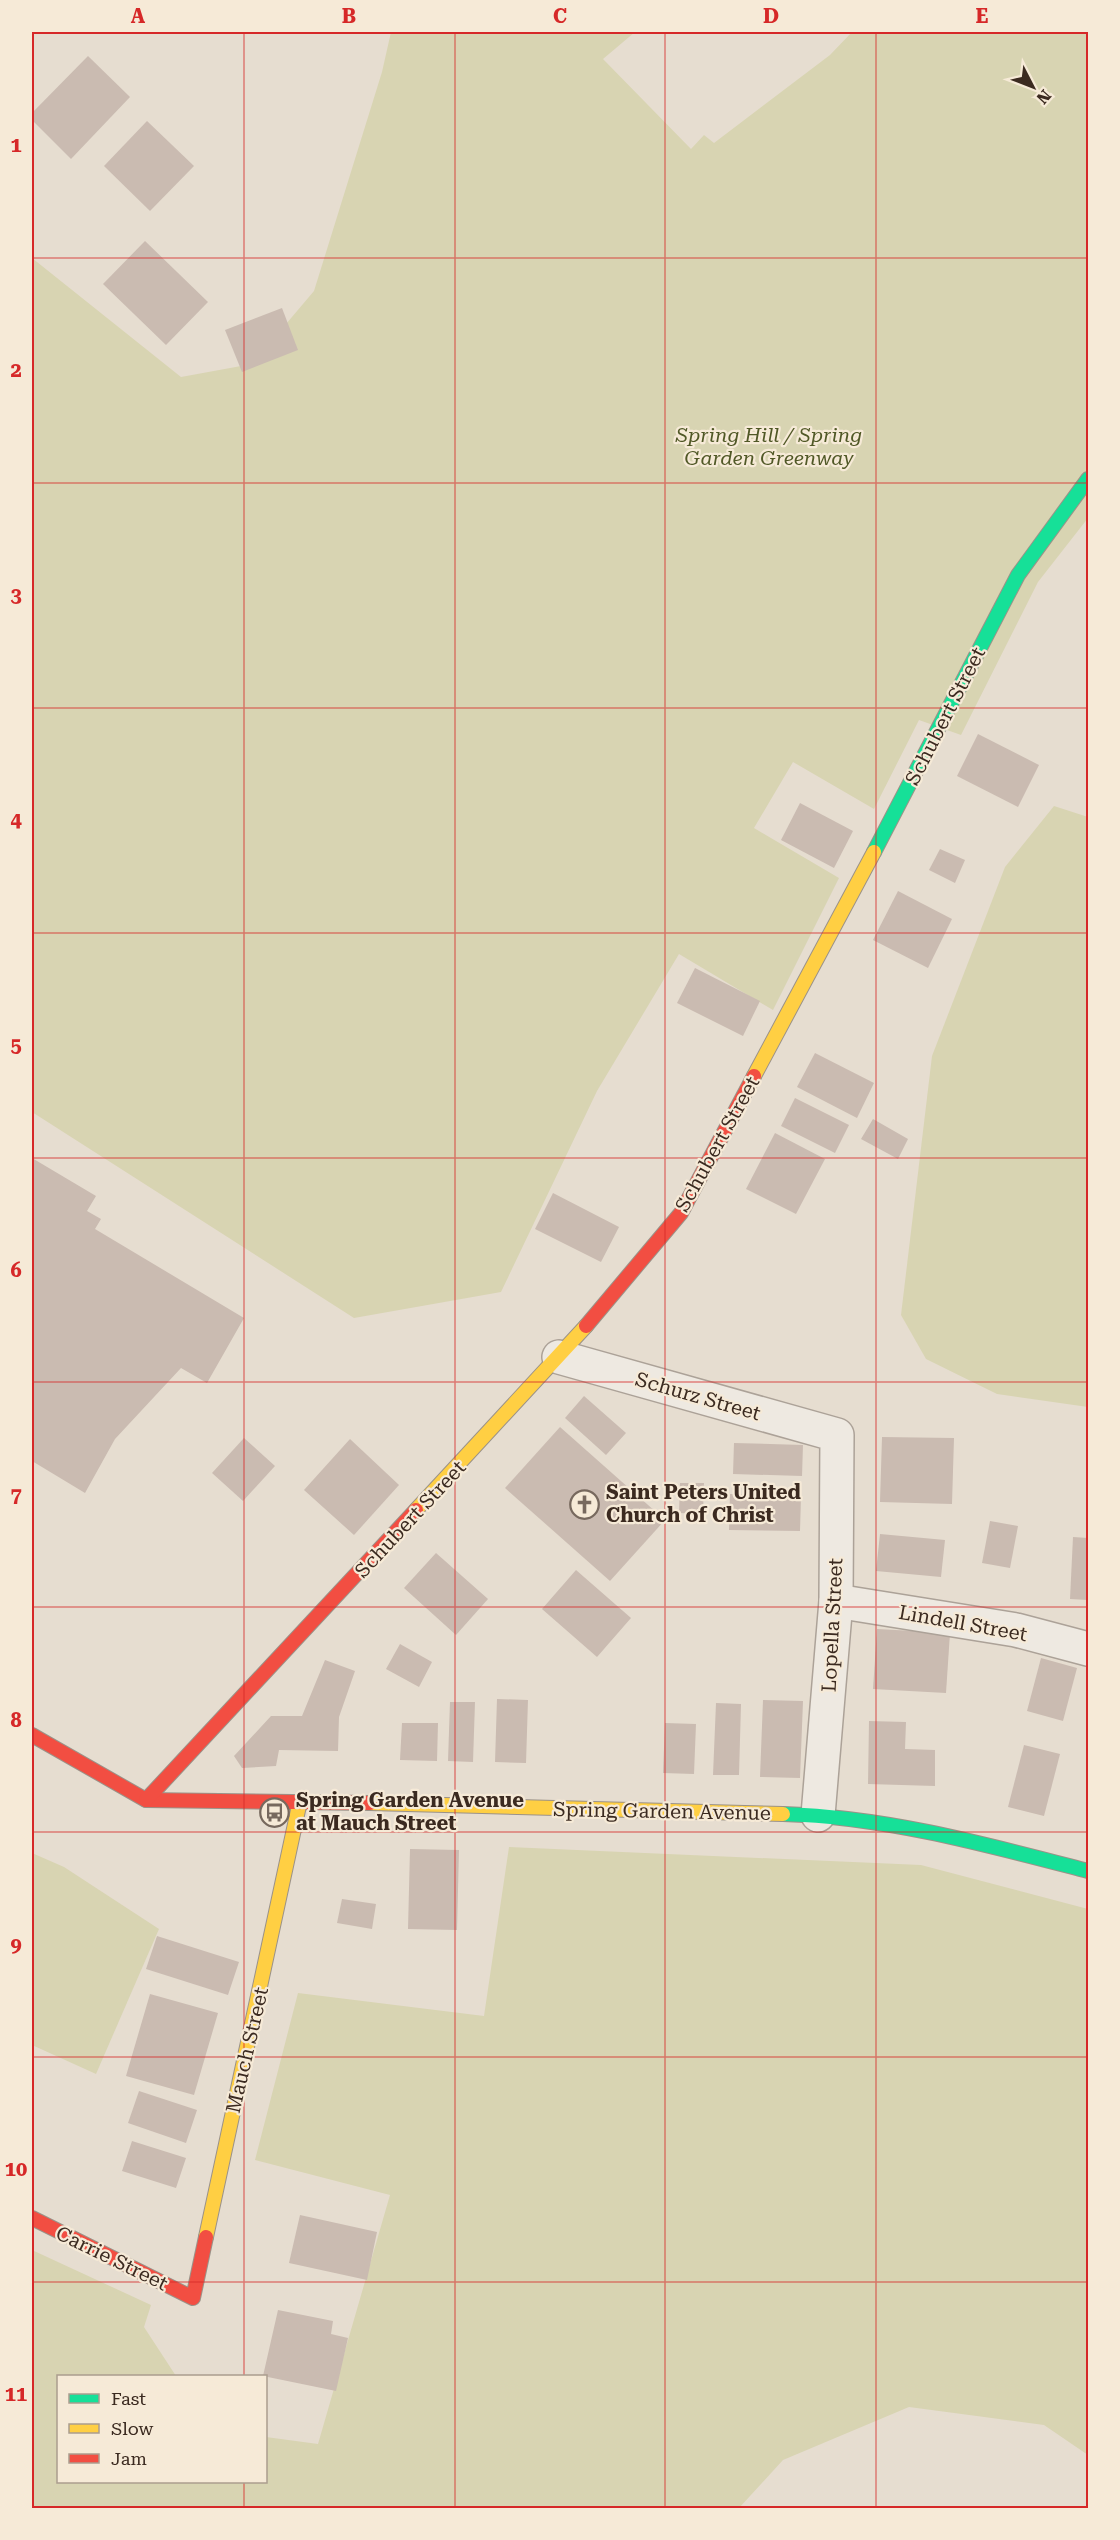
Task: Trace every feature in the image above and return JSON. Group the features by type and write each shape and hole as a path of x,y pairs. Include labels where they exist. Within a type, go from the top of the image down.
{"street":[{"name":"Schubert Street","path":"146,1800 559,1357 681,1213 866,869 1018,575 1089,478"},
{"name":"Schurz Street","path":"559,1357 837,1436"},
{"name":"Lopella Street","path":"818,1815 836,1601 837,1436"},
{"name":"Lindell Street","path":"836,1601 1016,1630 1089,1649"},
{"name":"Spring Garden Avenue","path":"32,1736 146,1800 300,1801 818,1815 945,1834 1089,1871"},
{"name":"Mauch Street","path":"193,2298 300,1801"},
{"name":"Carrie Street","path":"32,2218 193,2298"}],"green space":[{"name":"Spring Hill / Spring Garden Greenway","path":"391,32 635,32 603,59 691,149 704,135 714,143 830,55 852,32 1088,32 1088,518 1038,582 961,735 919,720 874,809 793,762 754,828 839,878 773,1010 679,954 597,1091 501,1292 354,1318 32,1112 32,258 181,377 252,364 314,291 382,72"},
{"path":"1054,806 1088,817 1088,1407 997,1394 926,1359 901,1315 932,1056 1005,867"},
{"path":"509,1847 921,1865 1088,1909 1088,2455 1044,2425 909,2407 783,2460 739,2508 32,2508 32,2250 151,2305 144,2327 175,2375 57,2375 57,2483 267,2483 267,2437 318,2444 390,2195 255,2160 298,1993 484,2016"},
{"path":"32,1853 64,1867 159,1929 96,2074 32,2045"}],"building":[{"path":"88,56 130,97 71,159 32,120 32,113"},
{"path":"147,121 194,166 150,211 104,166"},
{"path":"145,241 208,302 166,345 103,284"},
{"path":"282,308 298,350 242,372 225,330"},
{"path":"978,734 1039,765 1018,807 957,776"},
{"path":"800,803 853,831 834,868 781,840"},
{"path":"940,849 965,860 955,883 929,870"},
{"path":"898,891 952,919 928,968 873,940"},
{"path":"695,968 760,1001 743,1036 677,1003"},
{"path":"815,1053 874,1083 857,1118 797,1087"},
{"path":"795,1098 849,1125 835,1153 781,1126"},
{"path":"873,1119 908,1139 898,1159 861,1139"},
{"path":"775,1133 825,1159 796,1214 746,1189"},
{"path":"32,1158 96,1196 87,1211 101,1219 95,1229 244,1318 207,1383 181,1368 115,1439 85,1493 32,1461"},
{"path":"553,1193 619,1227 601,1262 535,1229"},
{"path":"584,1396 626,1433 606,1455 565,1418"},
{"name":"Saint Peters United Church of Christ","path":"560,1427 665,1520 610,1581 505,1488"},
{"path":"882,1437 954,1438 952,1504 880,1502"},
{"path":"244,1438 275,1466 243,1501 212,1473"},
{"path":"350,1439 399,1485 354,1535 304,1490"},
{"path":"734,1443 803,1445 802,1476 733,1474"},
{"path":"680,1483 704,1483 703,1514 679,1513"},
{"path":"730,1494 801,1496 800,1531 729,1530"},
{"path":"990,1521 1018,1526 1010,1568 982,1563"},
{"path":"880,1534 945,1540 941,1577 876,1571"},
{"path":"1073,1537 1088,1538 1088,1600 1070,1599"},
{"path":"436,1553 488,1599 456,1635 404,1588"},
{"path":"576,1570 631,1618 597,1657 542,1609"},
{"path":"877,1629 950,1633 946,1693 873,1689"},
{"path":"400,1644 432,1662 419,1687 386,1669"},
{"path":"1041,1658 1077,1668 1063,1721 1027,1711"},
{"path":"325,1660 355,1671 339,1717 338,1751 279,1750 276,1766 242,1768 234,1756 271,1716 302,1716"},
{"path":"497,1699 528,1700 526,1763 495,1762"},
{"path":"763,1700 803,1701 800,1778 760,1777"},
{"path":"450,1702 475,1702 473,1762 448,1761"},
{"path":"716,1703 741,1704 739,1775 713,1775"},
{"path":"869,1721 906,1722 905,1749 935,1750 935,1786 868,1784"},
{"path":"402,1723 438,1723 437,1761 400,1760"},
{"path":"665,1723 696,1724 694,1774 663,1773"},
{"path":"1024,1745 1060,1754 1044,1816 1008,1807"},
{"path":"410,1849 459,1850 457,1930 408,1929"},
{"path":"342,1899 376,1904 372,1929 337,1923"},
{"path":"157,1936 239,1962 228,1995 146,1969"},
{"path":"150,1994 218,2013 194,2095 126,2076"},
{"path":"139,2091 197,2110 186,2143 128,2123"},
{"path":"132,2141 186,2158 176,2188 122,2171"},
{"path":"300,2215 377,2232 367,2280 289,2263"},
{"path":"278,2310 333,2321 331,2334 348,2338 336,2391 263,2375"}],"traffic: fast":[{"path":"874,852 1018,575 1088,479"},
{"path":"783,1814 822,1816 899,1826 975,1842 1088,1871"}],"traffic: slow":[{"path":"754,1076 874,852"},
{"path":"416,1510 586,1326"},
{"path":"206,2237 300,1801"},
{"path":"370,1803 783,1814"}],"traffic: jam":[{"path":"586,1326 681,1213 754,1076"},
{"path":"146,1800 416,1510"},
{"path":"32,1735 146,1800 370,1803"},
{"path":"32,2218 193,2298 206,2237"}],"place":[{"name":"Saint Peters United Church of Christ","path":"585,1504"},
{"name":"Spring Garden Avenue at Mauch Street","path":"275,1812"}]}
